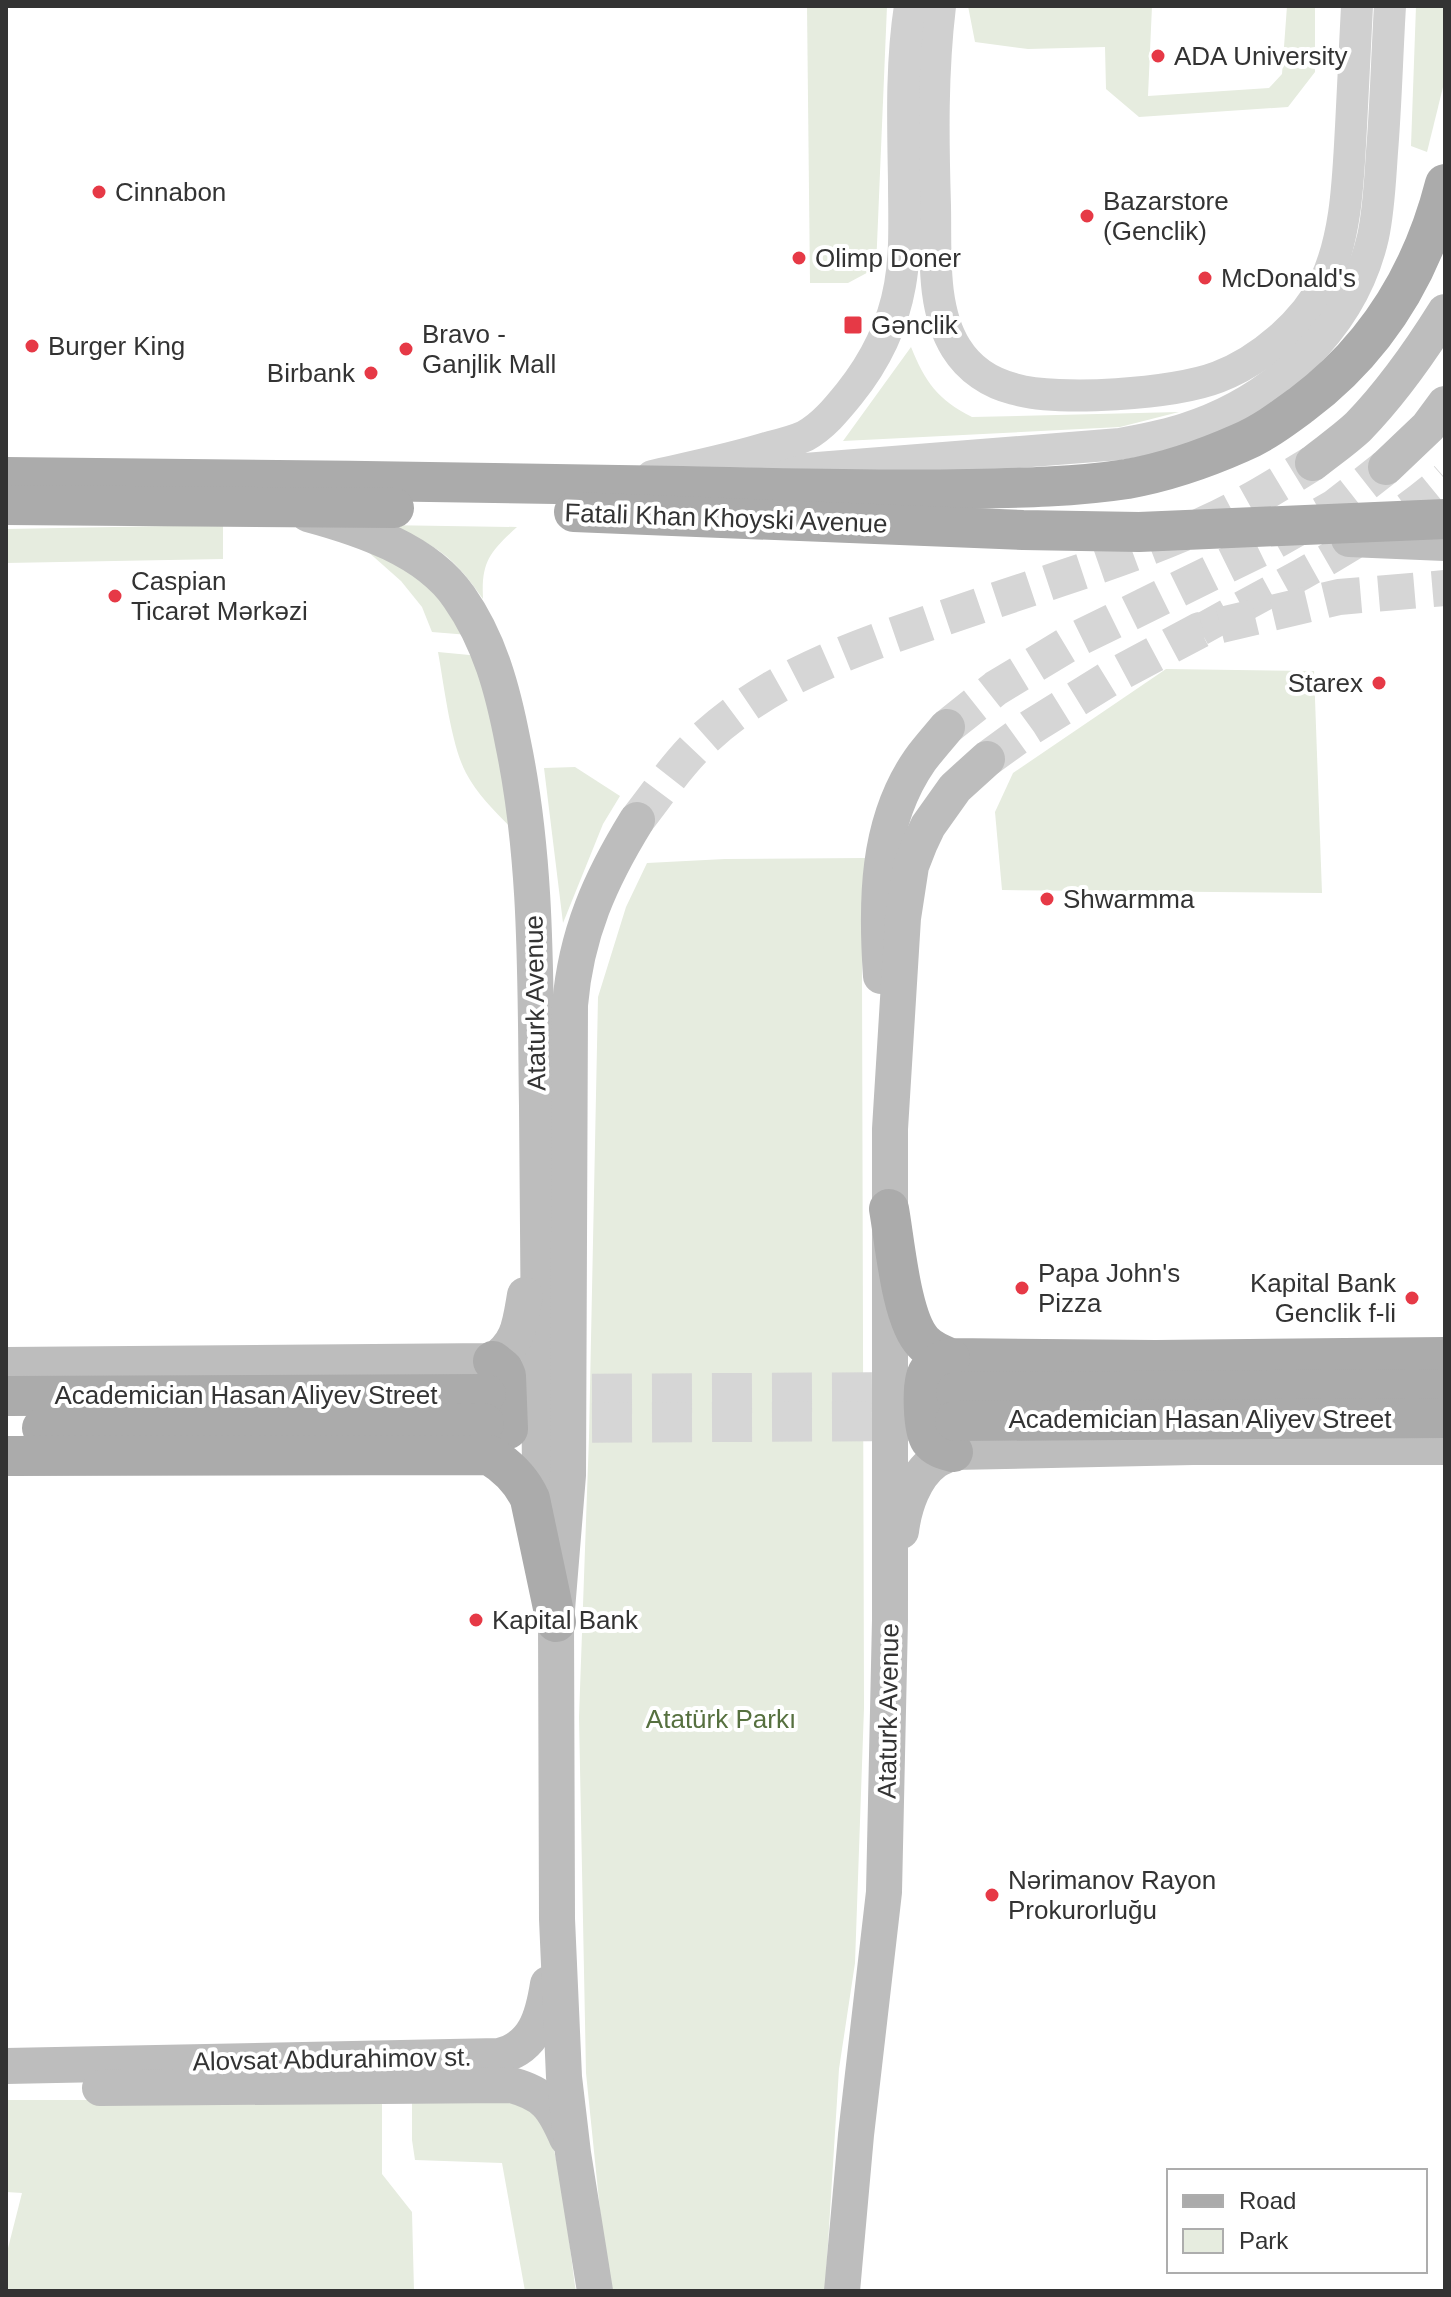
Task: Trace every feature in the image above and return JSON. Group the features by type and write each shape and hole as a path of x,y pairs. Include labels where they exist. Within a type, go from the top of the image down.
{"main road":[{"name":"Fatali Khan Khoyski Avenue","path":"6,477 283,478 912,490 1053,486 1126,479 1204,458 1245,441 1286,417 1343,371 1395,306 1431,233 1445,184"},
{"path":"1313,463 1365,419 1392,388 1445,312"},
{"path":"1386,467 1428,427 1445,404"},
{"name":"Fatali Khan Khoyski Avenue","path":"6,505 551,511 1139,532 1445,519"},
{"name":"Ataturk Avenue","path":"283,507 371,534 406,551 435,572 457,594 487,647 504,697 525,806 531,867 535,958 540,1476 556,1622"},
{"path":"1139,532 1445,543"},
{"name":"Ataturk Avenue","path":"890,1129 878,925 883,855 900,796 919,762 947,727"},
{"name":"Ataturk Avenue","path":"842,2291 856,2135 884,1892 890,1620 890,1129 903,918 911,866 920,843 955,788 987,759"},
{"name":"Ataturk Avenue","path":"595,2291 564,2077 557,1919 556,1622 568,1475 570,1005 573,976 596,894 637,820"},
{"path":"889,1209 907,1311 923,1343 934,1351 953,1406 935,1461 912,1492 903,1520 890,1620"},
{"path":"538,1223 516,1335 488,1408 516,1476 530,1499 556,1622"},
{"path":"953,1406 1156,1360 1445,1357"},
{"path":"6,1365 488,1408"},
{"name":"Academician Hasan Aliyev Street","path":"953,1406 1445,1389"},
{"name":"Academician Hasan Aliyev Street","path":"6,1396 488,1408"},
{"path":"953,1406 1193,1447 1445,1447"},
{"name":"Academician Hasan Aliyev Street","path":"953,1406 1445,1418"},
{"path":"6,1456 488,1408"},
{"name":"Academician Hasan Aliyev Street","path":"6,1428 488,1408"},
{"name":"Alovsat Abdurahimov st.","path":"6,2066 508,2054 531,2037 539,2025 557,1919"},
{"name":"Alovsat Abdurahimov st.","path":"6,2088 511,2085 530,2090 544,2099 561,2125 573,2153"}],"street":[{"path":"610,485 742,456 802,438 822,423 865,375 887,330 900,287 904,227 902,87 910,6"},
{"path":"940,6 934,79 934,178 936,267 942,312 954,346 974,370 1013,389 1067,394 1163,389 1220,376 1259,354 1302,315 1323,285 1334,259 1345,200 1357,6"},
{"path":"610,485 1120,444 1185,429 1240,404 1310,352 1339,315 1359,279 1370,249 1379,200 1390,6"}],"green space":[{"path":"807,6 887,6 876,268 848,283 810,283"},
{"path":"968,6 1152,6 1148,96 1269,88 1282,74 1287,6 1315,6 1315,72 1288,107 1139,117 1106,89 1105,47 1028,49 975,42"},
{"path":"1416,6 1445,6 1445,79 1427,152 1411,146"},
{"path":"911,347 934,389 950,404 972,417 1179,412 1120,427 843,441"},
{"path":"223,525 223,559 6,563 6,529"},
{"path":"383,525 517,527 489,558 484,575 483,599 460,569 438,550"},
{"path":"357,542 383,554 435,590 469,635 432,632 422,607 401,581"},
{"path":"438,652 480,656 522,839 484,800 466,773 452,731"},
{"path":"1166,669 1314,671 1322,893 1002,890 995,812 1013,773"},
{"path":"575,767 620,796 603,824 563,923 544,768"},
{"name":"Atatürk Parkı","path":"865,858 862,973 864,1708 855,1963 839,2069 825,2291 610,2291 586,2073 579,1717 589,1437 598,997 626,907 647,863"},
{"path":"504,2099 534,2112 548,2130 559,2173 576,2291 525,2291 502,2163 415,2160 412,2100"},
{"path":"6,2100 382,2100 382,2174 412,2212 414,2291 6,2291 6,2256 22,2193 6,2192"}],"tunnel":[{"path":"637,820 697,745 766,692 798,675 898,633 1119,559 1178,536 1234,509 1313,463"},
{"path":"947,727 996,688 1075,640 1264,547 1335,507 1386,467"},
{"path":"1200,630 1358,541 1445,478"},
{"path":"987,759 1031,727 1112,677 1200,630 1339,597 1445,588"},
{"path":"532,1394 924,1392"},
{"path":"532,1423 928,1421"}],"place":[{"name":"ADA University","path":"1158,56"},
{"name":"Cinnabon","path":"99,192"},
{"name":"Bazarstore (Genclik)","path":"1087,216"},
{"name":"Olimp Doner","path":"799,258"},
{"name":"McDonald's","path":"1205,278"},
{"name":"Gənclik","path":"853,325"},
{"name":"Burger King","path":"32,346"},
{"name":"Bravo - Ganjlik Mall","path":"406,349"},
{"name":"Birbank","path":"371,373"},
{"name":"Caspian Ticarət Mərkəzi","path":"115,596"},
{"name":"Starex","path":"1379,683"},
{"name":"Shwarmma","path":"1047,899"},
{"name":"Papa John's Pizza","path":"1022,1288"},
{"name":"Kapital Bank Genclik f-li","path":"1412,1298"},
{"name":"Kapital Bank","path":"476,1620"},
{"name":"Nərimanov Rayon Prokurorluğu","path":"992,1895"}]}
